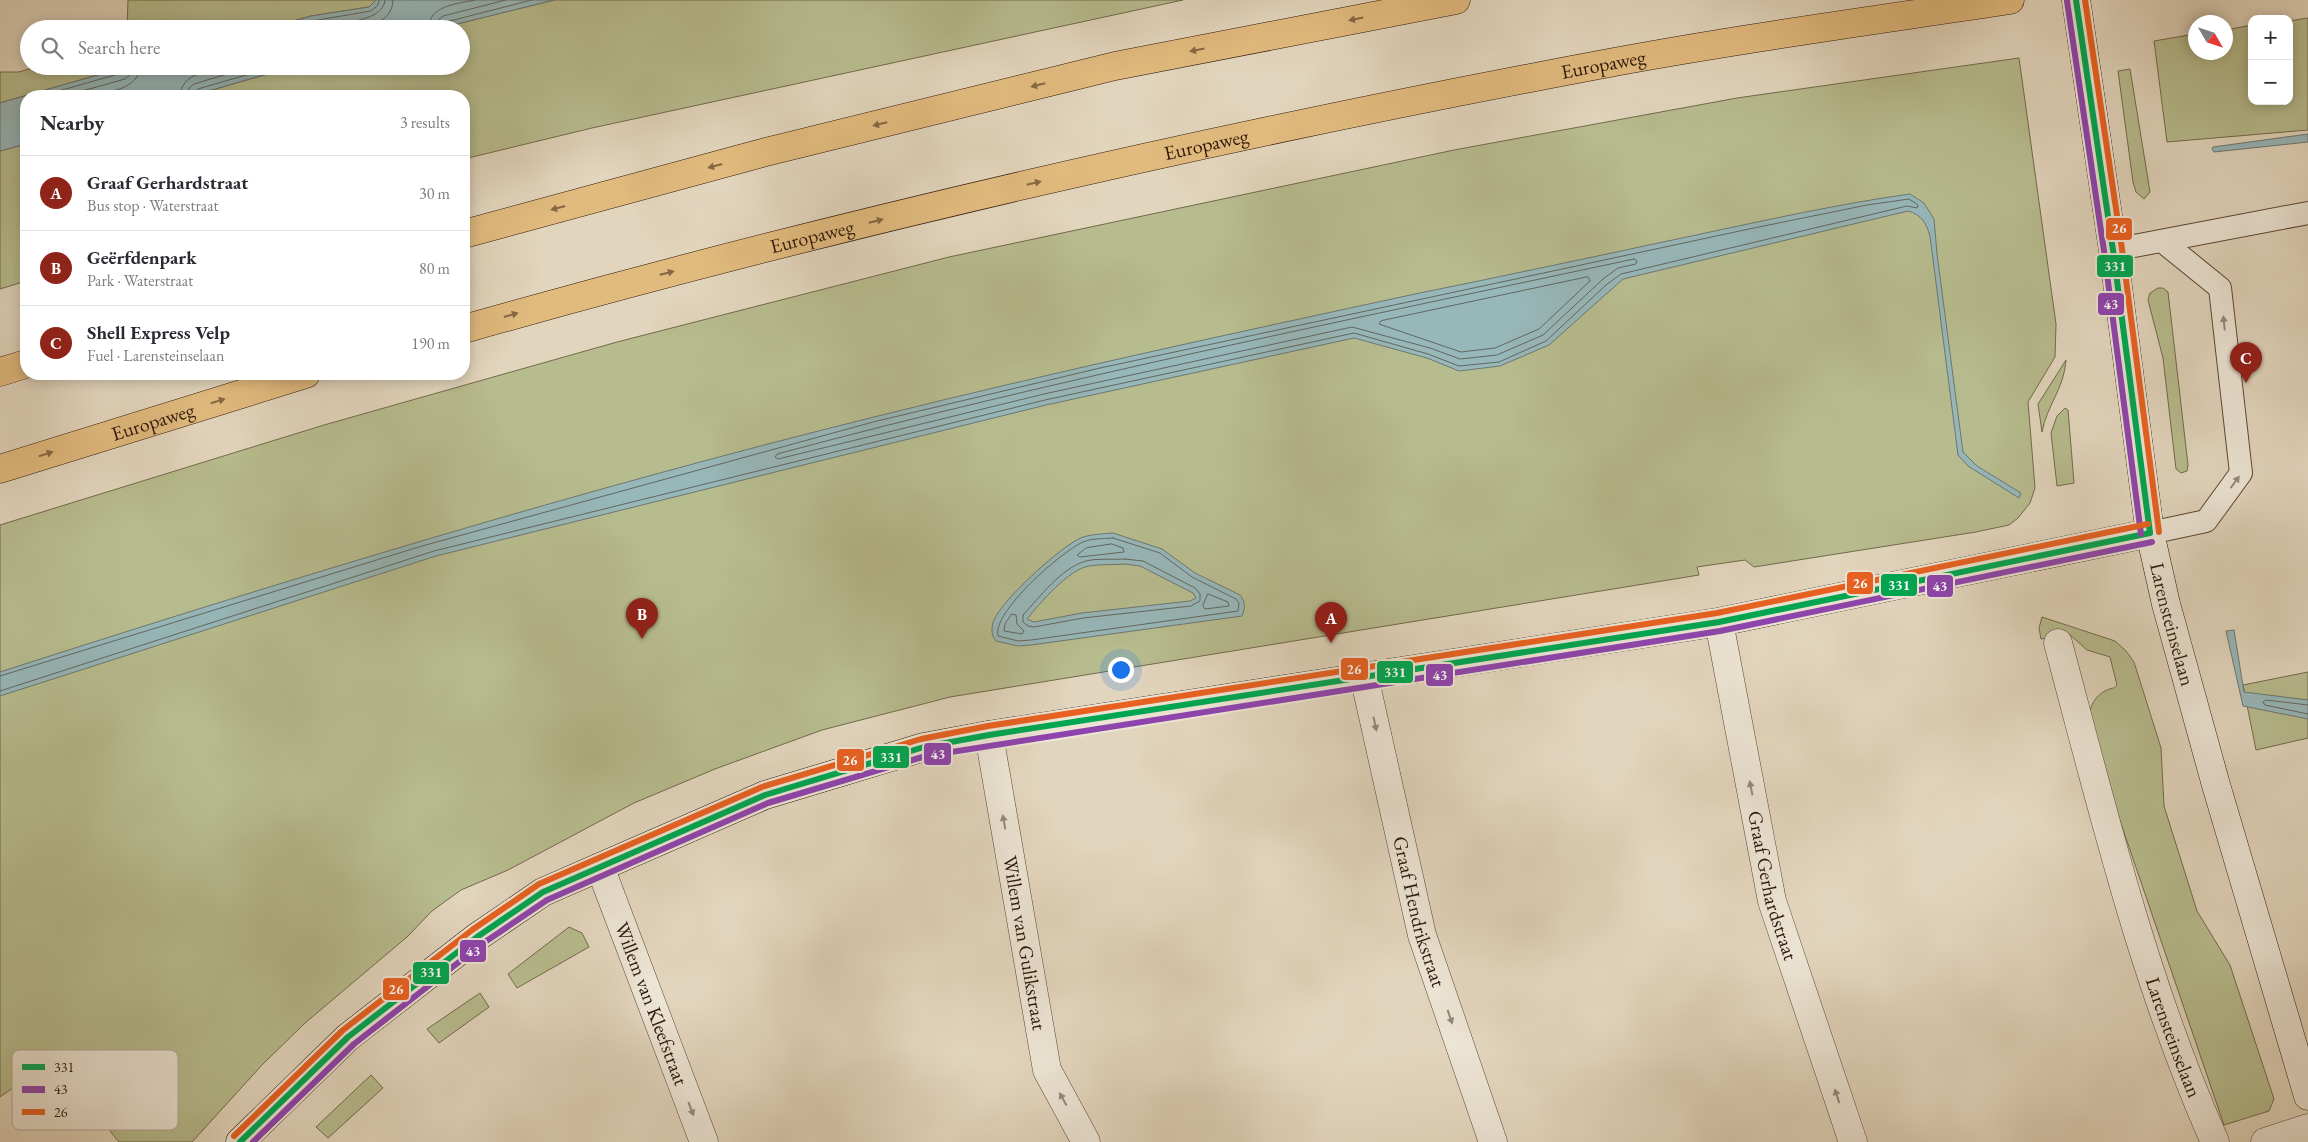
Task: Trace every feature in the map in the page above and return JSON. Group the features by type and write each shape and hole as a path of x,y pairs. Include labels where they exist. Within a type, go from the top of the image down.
{"highway":[{"path":"470,232 762,153 1115,66 1456,0"},
{"name":"Europaweg","path":"470,327 612,287 764,248 1249,134 1612,62 2010,0"},
{"path":"0,372 20,366"},
{"name":"Europaweg","path":"0,469 287,380"}],"street":[{"name":"Larensteinselaan","path":"2076,0 2113,250 2150,533 2166,604 2214,776 2308,1096"},
{"path":"240,1142 348,1037 477,937 543,892 765,795 924,747 1364,676 1720,622 2150,533"},
{"name":"Graaf Gerhardstraat","path":"1720,622 1772,902 1852,1142"},
{"name":"Larensteinselaan","path":"2058,643 2124,888 2187,1080 2215,1142"},
{"name":"Graaf Hendrikstraat","path":"1364,676 1422,935 1493,1142"},
{"name":"Willem van Gulikstraat","path":"989,735 1047,1070 1086,1142"},
{"name":"Willem van Kleefstraat","path":"600,866 704,1142"},
{"path":"2265,1142 2308,1128"}],"lane":[{"path":"2113,250 2308,213"},
{"path":"2150,533 2206,521 2241,473 2220,288 2162,240"}],"green space":[{"path":"128,0 376,0 369,7 297,20 127,20"},
{"path":"554,0 1183,0 592,128 470,158 470,90 212,90 264,75 470,75 470,21"},
{"path":"2308,18 2308,130 2167,142 2154,41 2188,35 2188,60 2233,60 2233,29 2248,26 2248,105 2293,105 2293,20"},
{"path":"2019,58 2056,324 2055,357 2028,402 2035,488 2030,503 2018,518 2009,525 1976,532 1754,567 1745,560 1697,567 1699,575 950,697 822,730 715,769 634,803 508,870 461,890 432,911 407,937 305,1023 262,1065 192,1142 119,1142 109,1130 178,1130 178,1050 12,1050 12,1088 0,1097 0,525 324,425 617,342 949,257 1454,150 1737,98"},
{"path":"2130,69 2150,192 2144,199 2136,192 2133,182 2118,71"},
{"path":"0,72 19,72 20,75 98,75 45,90 20,90 20,97 0,103"},
{"path":"20,146 20,283 0,289 0,151"},
{"path":"2158,288 2163,288 2168,292 2188,465 2187,471 2181,473 2176,469 2163,358 2148,300 2150,293"},
{"path":"2066,360 2062,380 2044,422 2042,432 2038,404"},
{"path":"2065,408 2068,410 2074,483 2057,486 2051,433 2057,416"},
{"path":"2042,617 2115,641 2134,662 2161,748 2164,806 2197,911 2230,965 2274,1099 2269,1111 2224,1125 2089,730 2091,707 2097,697 2117,685 2110,657 2087,650 2069,634 2041,639 2039,628"},
{"path":"2308,672 2308,738 2256,750 2243,685"},
{"path":"569,927 582,933 589,947 517,988 508,974"},
{"path":"480,993 489,1007 439,1043 427,1029"},
{"path":"371,1075 383,1088 328,1138 316,1127"}],"water":[{"path":"376,0 554,0 470,21 297,20 369,7"},
{"path":"98,75 264,75 212,90 45,90"},
{"path":"20,97 20,146 0,151 0,103"},
{"path":"2308,134 2308,142 2214,152 2212,149 2213,147"},
{"path":"1910,194 1924,203 1934,219 1963,452 1977,466 2021,493 2019,498 1968,466 1958,455 1930,236 1923,220 1908,211 1623,279 1549,345 1500,366 1459,371 1427,358 1354,338 1046,405 436,556 0,696 0,672 217,603 435,537 764,445 1009,384 1279,323 1776,218"},
{"path":"1113,533 1162,549 1195,573 1240,595 1244,606 1242,616 1031,645 1018,646 996,641 993,637 992,626 999,611 1020,587 1048,561 1083,537","holes":["1125,564 1140,566 1193,593 1196,598 1190,601 1082,613 1034,622 1027,619 1055,588 1081,568"]},
{"path":"2234,630 2244,692 2308,700 2308,719 2243,706 2226,631"}],"transit line":[{"name":"331","path":"2076,0 2113,250 2150,533"},
{"name":"26","path":"2085,0 2122,249 2159,532"},
{"name":"43","path":"2067,1 2104,251 2141,534"},
{"name":"26","path":"234,1136 343,1030 472,930 539,884 762,787 921,739 988,726 1717,613 2148,524"},
{"name":"331","path":"240,1142 348,1037 477,937 543,892 765,795 924,747 989,735 1719,622 2150,533"},
{"name":"43","path":"253,1142 354,1044 482,944 547,900 768,803 926,756 1720,631 2152,542"}],"place":[{"name":"Shell Express Velp","path":"2246,383"},
{"name":"Geërfdenpark","path":"642,639"},
{"name":"Graaf Gerhardstraat","path":"1331,643"}]}
